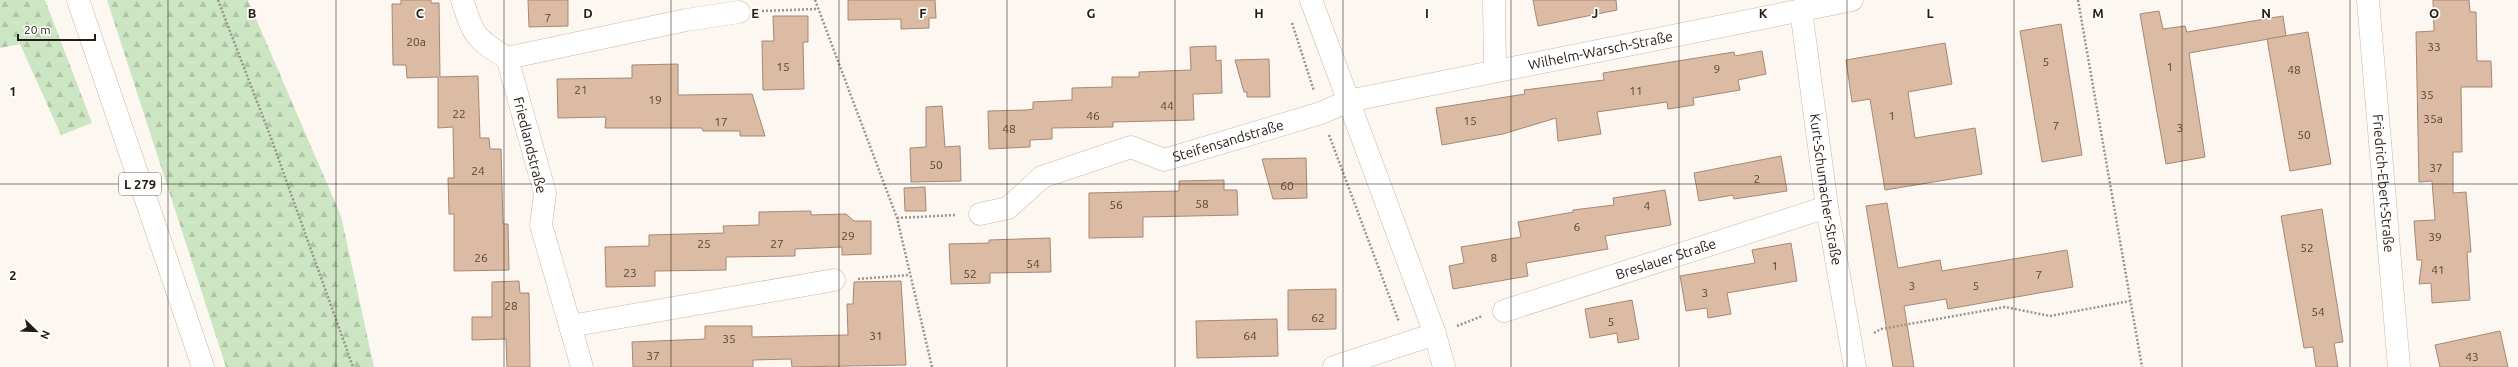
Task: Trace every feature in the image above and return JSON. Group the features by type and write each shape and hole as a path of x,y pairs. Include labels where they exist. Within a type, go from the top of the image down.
{"street":[{"name":"L 279","path":"78,0 203,367"},
{"path":"462,0 473,33 488,47 507,58 686,20 739,12"},
{"path":"1311,0 1435,334 1444,367"},
{"path":"1494,0 1495,70"},
{"name":"Wilhelm-Warsch-Straße","path":"1348,100 1852,0"},
{"name":"Friedrich-Ebert-Straße","path":"2368,0 2399,367"},
{"name":"Kurt-Schumacher-Straße","path":"1801,10 1826,207 1852,343 1855,367"},
{"name":"Friedlandstraße","path":"507,58 545,192 541,225 582,367"},
{"name":"Steifensandstraße","path":"980,214 1008,208 1042,177 1131,148 1164,160 1321,113 1348,100"},
{"name":"Breslauer Straße","path":"1504,311 1826,207"},
{"path":"570,326 834,280"},
{"path":"1334,367 1435,334"}],"path":[{"path":"218,0 271,138 353,367"},
{"path":"815,0 816,9 897,218 909,275 932,367"},
{"path":"2078,0 2142,367"},
{"path":"739,12 816,9"},
{"path":"1289,15 1321,113 1407,344"},
{"path":"897,218 980,214"},
{"path":"834,280 909,275"},
{"path":"1852,343 1881,329 2005,307 2050,316 2130,301"},
{"path":"1435,334 1481,316 1504,311"}],"green space":[{"path":"0,0 45,0 92,123 61,135 20,44 0,48"},
{"path":"107,0 248,0 341,216 374,367 226,367"}],"building":[{"path":"401,0 431,0 431,3 439,3 440,77 478,76 480,138 489,138 490,149 501,149 503,224 508,224 509,270 454,271 454,214 449,214 448,178 454,178 453,127 438,128 438,77 407,78 406,65 393,65 392,4 401,4"},
{"path":"528,0 568,0 568,26 529,27"},
{"path":"848,0 935,0 936,18 929,18 929,28 901,29 901,19 848,20"},
{"path":"1533,0 1616,0 1617,10 1538,26"},
{"path":"2433,0 2469,0 2470,12 2476,12 2477,61 2491,61 2492,87 2461,87 2462,152 2453,152 2453,193 2466,192 2471,252 2467,252 2470,300 2432,303 2431,283 2419,284 2422,260 2417,260 2414,221 2435,220 2432,181 2419,182 2416,32 2434,31"},
{"path":"2159,11 2163,29 2185,26 2187,32 2283,16 2286,36 2189,53 2205,157 2166,164 2140,14"},
{"path":"773,16 808,16 808,42 803,42 804,89 763,90 762,41 774,41"},
{"path":"2061,24 2082,155 2042,162 2020,31"},
{"path":"2308,32 2331,164 2290,171 2267,39"},
{"path":"1945,43 1952,84 1908,92 1915,138 1975,128 1982,174 1885,190 1870,99 1852,102 1846,60"},
{"path":"1216,46 1216,61 1221,60 1222,93 1193,94 1194,120 1113,122 1113,127 1052,128 1052,139 1030,140 1030,147 989,149 988,111 1027,110 1033,109 1033,102 1072,100 1072,88 1112,87 1112,77 1139,77 1139,72 1191,70 1190,47"},
{"path":"1762,51 1766,74 1738,80 1740,90 1693,98 1694,105 1668,109 1667,102 1597,112 1601,134 1558,141 1556,118 1503,134 1442,145 1436,108 1525,94 1524,90 1604,80 1603,73 1734,52 1735,56"},
{"path":"1269,59 1270,97 1247,97 1247,92 1244,92 1235,60"},
{"path":"678,64 678,95 752,94 765,136 740,136 740,131 703,131 702,128 605,128 606,117 558,118 557,79 632,78 632,65"},
{"path":"942,106 945,147 960,146 961,181 911,182 910,148 926,147 926,107"},
{"path":"1781,156 1787,191 1734,199 1733,195 1699,201 1694,173"},
{"path":"1306,158 1307,198 1273,199 1262,159"},
{"path":"1224,180 1224,190 1237,190 1238,215 1143,217 1143,237 1089,238 1089,193 1179,191 1179,181"},
{"path":"925,187 926,211 905,211 904,188"},
{"path":"1665,190 1671,225 1605,236 1608,249 1526,263 1528,276 1453,289 1449,266 1464,263 1461,247 1521,237 1518,222 1573,212 1573,210 1614,205 1613,198"},
{"path":"1887,203 1898,268 1940,260 1942,271 2067,250 2073,287 1948,309 1946,299 1904,306 1914,367 1893,367 1866,206"},
{"path":"2322,209 2343,342 2334,343 2338,367 2316,367 2313,347 2304,348 2281,216"},
{"path":"811,211 811,215 846,214 854,221 871,221 871,254 842,255 842,247 795,249 795,256 726,257 726,270 655,271 655,286 606,287 605,247 649,246 649,235 724,233 723,226 759,225 759,212"},
{"path":"1050,238 1051,272 990,273 990,283 951,284 949,244 989,243 989,240"},
{"path":"1791,243 1797,281 1727,293 1731,314 1708,318 1707,308 1686,311 1680,276 1755,263 1752,250"},
{"path":"519,281 520,293 529,293 530,367 507,367 506,339 472,340 472,317 492,317 492,282"},
{"path":"901,281 906,365 792,367 791,359 753,360 753,367 633,367 632,342 705,339 705,326 752,326 752,337 848,335 847,304 853,304 854,282"},
{"path":"1336,289 1336,329 1288,330 1288,290"},
{"path":"1632,300 1639,339 1618,343 1617,333 1590,338 1585,309"},
{"path":"1277,319 1278,356 1197,358 1196,321"},
{"path":"2500,331 2508,367 2440,367 2435,345"}]}
